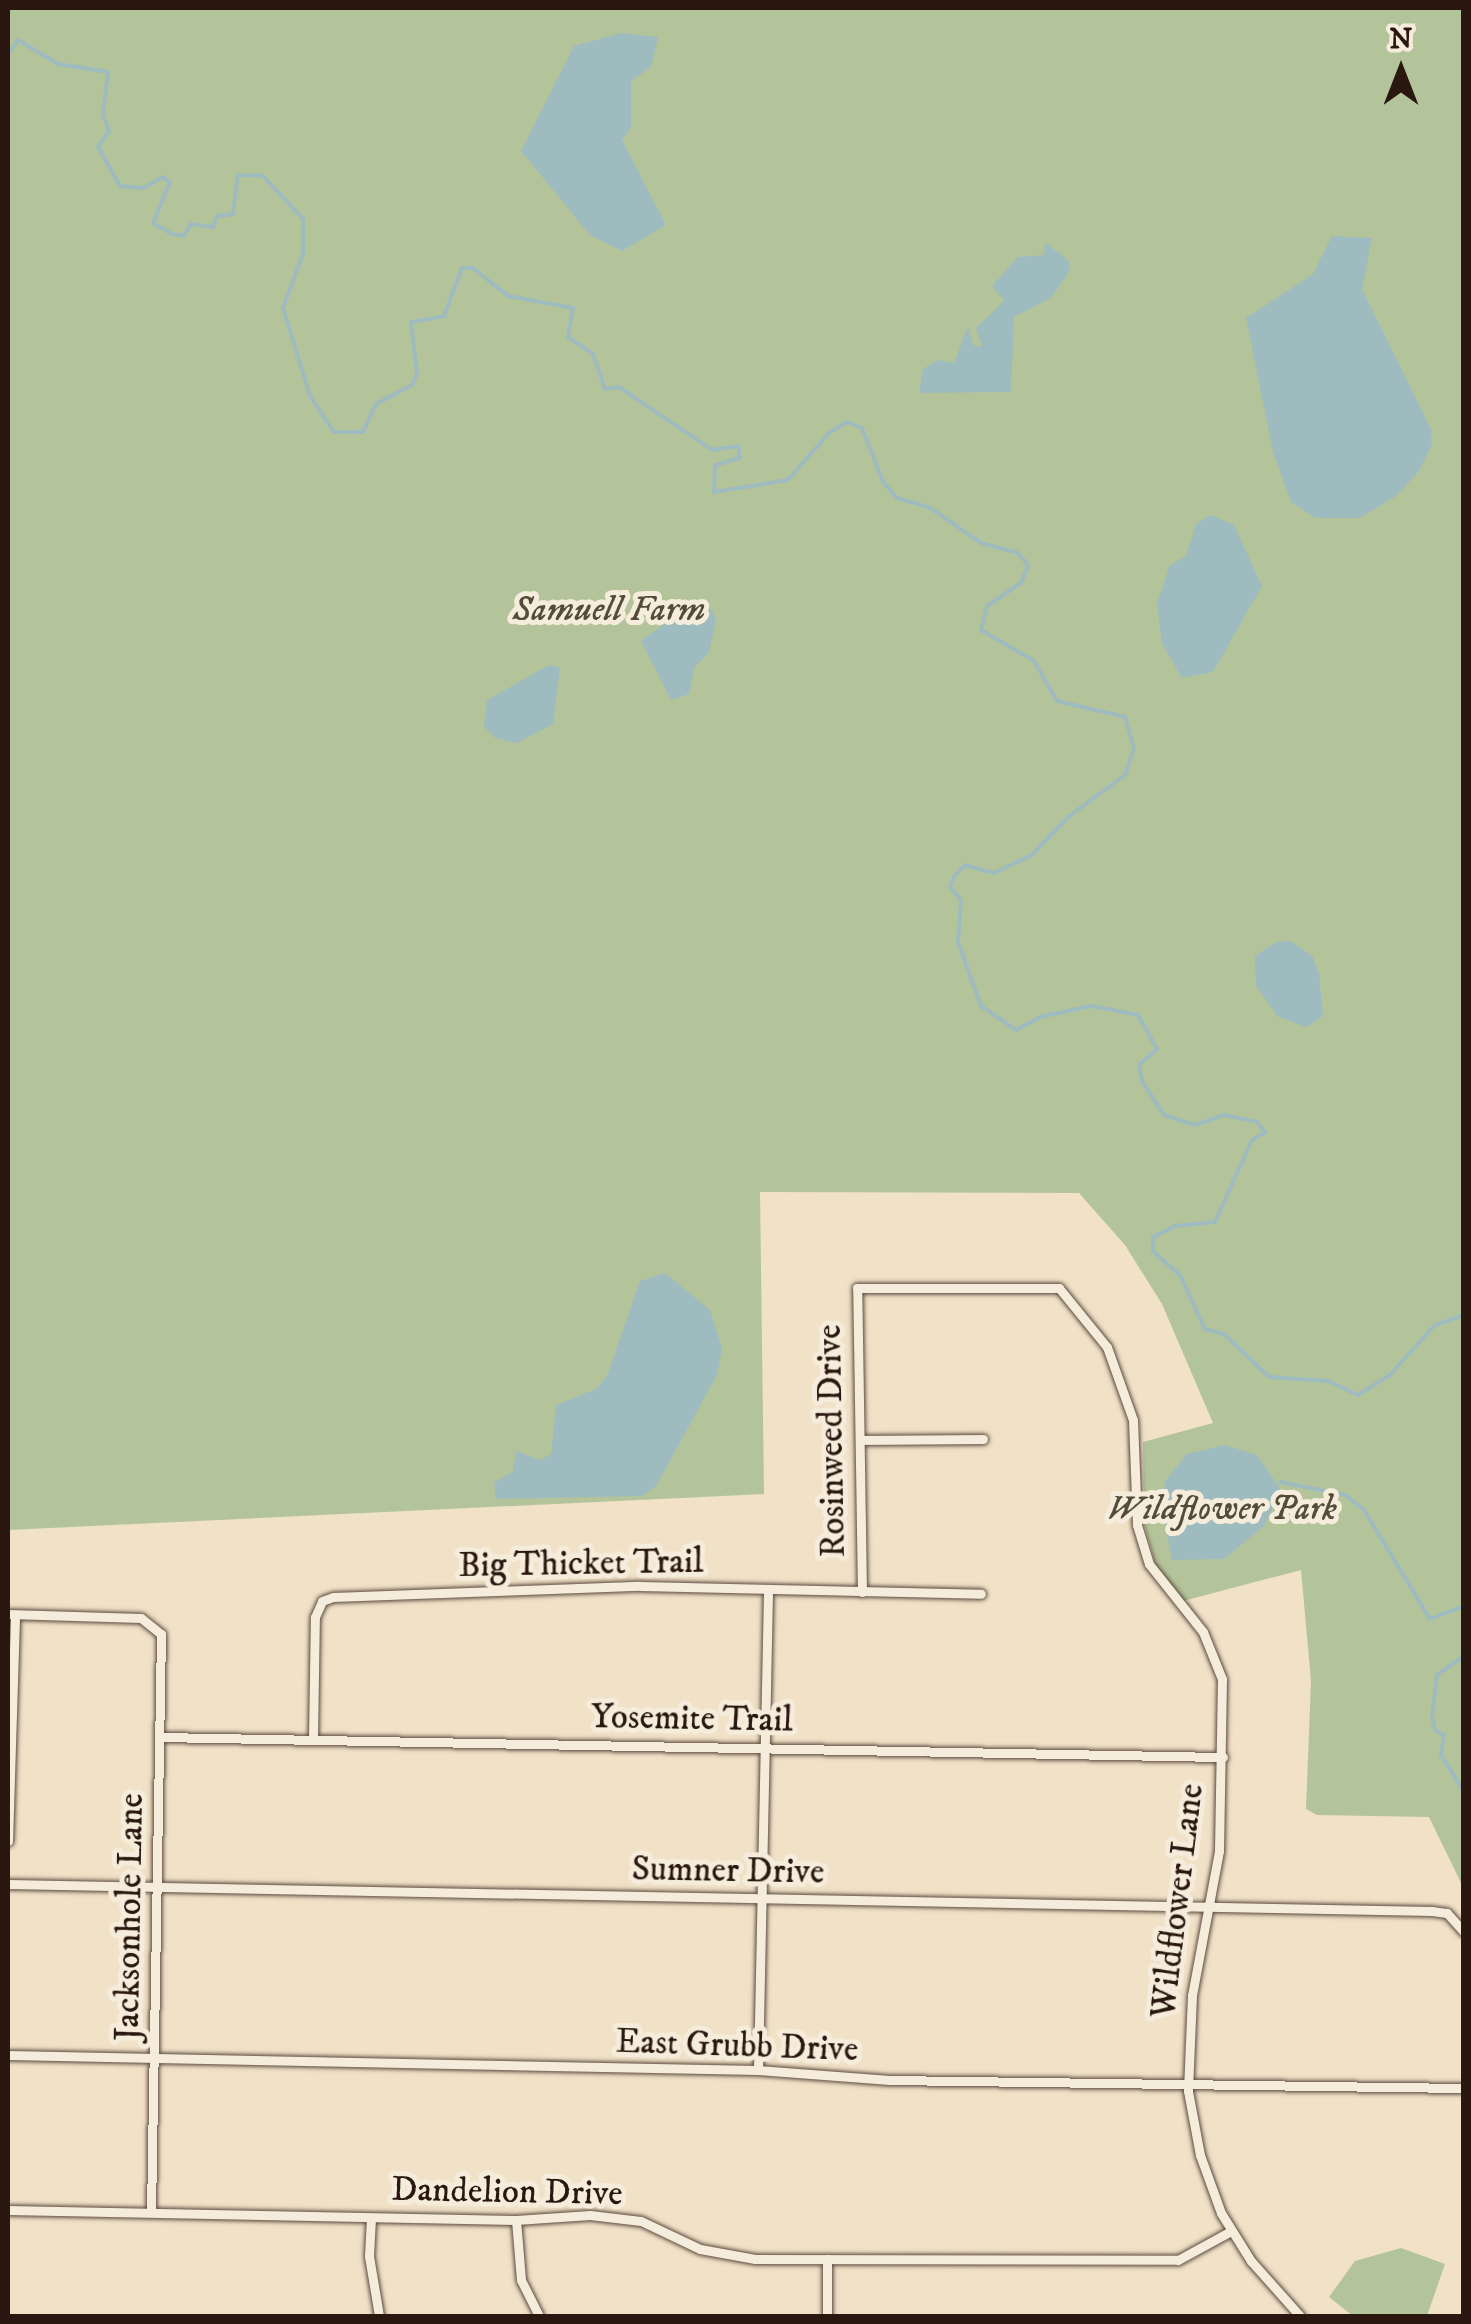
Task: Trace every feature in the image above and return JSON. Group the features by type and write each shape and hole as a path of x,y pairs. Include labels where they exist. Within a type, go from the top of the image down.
{"street":[{"name":"Rosinweed Drive","path":"857,1288 862,1592"},
{"name":"Wildflower Lane","path":"857,1288 1060,1288 1107,1347 1133,1420 1138,1525 1149,1564 1202,1632 1222,1679 1223,1757 1212,1910 1192,1994 1187,2082 1200,2155 1231,2231 1300,2316"},
{"path":"860,1440 983,1439"},
{"name":"Big Thicket Trail","path":"314,1738 315,1617 322,1601 333,1597 640,1586 981,1594"},
{"path":"758,2070 768,1592"},
{"path":"8,1841 11,1614"},
{"name":"Jacksonhole Lane","path":"11,1614 141,1618 157,1624 160,1736 152,2211"},
{"name":"Yosemite Trail","path":"160,1736 1223,1757"},
{"name":"Sumner Drive","path":"8,1884 1447,1914 1464,1932"},
{"name":"East Grubb Drive","path":"8,2055 758,2070 890,2080 1464,2088"},
{"name":"Dandelion Drive","path":"8,2210 516,2220 622,2217 725,2258 1178,2260 1231,2231"},
{"path":"371,2218 369,2256 380,2316"},
{"path":"516,2220 521,2280 539,2316"},
{"path":"827,2259 827,2316"}],"green space":[{"name":"Samuell Farm","path":"8,8 1463,8 1463,1887 1429,1817 1317,1815 1306,1809 1311,1681 1301,1570 1183,1601 1156,1565 1144,1524 1143,1442 1213,1423 1162,1304 1125,1245 1079,1193 760,1192 764,1494 8,1530"},
{"path":"1401,2248 1445,2264 1427,2316 1353,2316 1329,2297 1355,2261"}],"water":[{"path":"621,33 658,37 651,67 631,81 631,128 622,140 666,225 622,251 590,235 521,151 574,46"},
{"path":"1332,236 1372,238 1362,289 1431,429 1432,444 1419,471 1396,496 1360,518 1315,518 1291,502 1273,452 1246,318 1313,274"},
{"path":"1045,242 1069,261 1070,271 1051,298 1014,317 1011,392 919,393 923,369 937,360 954,363 968,326 973,345 982,347 976,328 1004,301 992,286 1018,257 1044,255"},
{"path":"1211,515 1234,525 1262,586 1213,672 1182,678 1162,644 1157,604 1170,565 1186,556 1196,524"},
{"path":"697,600 708,602 716,620 709,652 694,668 689,694 671,700 641,641"},
{"path":"549,665 560,668 553,724 517,743 495,738 484,727 487,700"},
{"path":"1291,941 1313,957 1319,974 1323,1016 1307,1027 1278,1017 1256,986 1255,956 1276,942"},
{"path":"665,1273 710,1310 722,1349 717,1375 656,1486 642,1496 496,1499 494,1483 513,1471 516,1451 540,1460 551,1454 556,1405 596,1389 607,1376 640,1281"},
{"path":"1225,1445 1257,1455 1281,1490 1264,1526 1224,1559 1172,1560 1161,1502 1166,1480 1187,1454"}],"waterway":[{"path":"8,54 18,40 58,64 108,72 103,114 109,131 98,147 120,186 144,188 162,177 170,182 153,223 172,234 184,236 191,224 213,227 217,216 233,214 238,175 263,176 303,219 303,254 283,308 310,396 334,432 363,432 376,404 412,385 417,373 411,322 444,316 462,268 473,268 508,296 573,308 568,337 593,354 605,389 619,387 712,450 738,446 740,458 715,465 714,492 788,480 829,433 847,422 862,428 883,482 897,498 929,507 981,543 1018,553 1028,565 1021,583 987,606 981,630 1034,661 1057,701 1125,717 1134,748 1125,775 1068,817 1032,855 994,873 965,865 954,877 950,887 961,900 958,942 981,1006 1016,1030 1040,1017 1091,1006 1138,1015 1157,1049 1139,1065 1142,1081 1164,1115 1195,1125 1224,1115 1257,1122 1265,1132 1252,1140 1215,1222 1175,1226 1153,1237 1153,1251 1180,1275 1205,1329 1224,1334 1269,1377 1328,1381 1358,1395 1389,1376 1435,1325 1464,1315"},
{"path":"1280,1482 1345,1495 1364,1510 1430,1619 1464,1606"},
{"path":"1464,1656 1437,1675 1432,1716 1435,1730 1444,1735 1441,1755 1464,1792"}],"park label":[{"name":"Wildflower Park","path":"1222,1509"}]}
